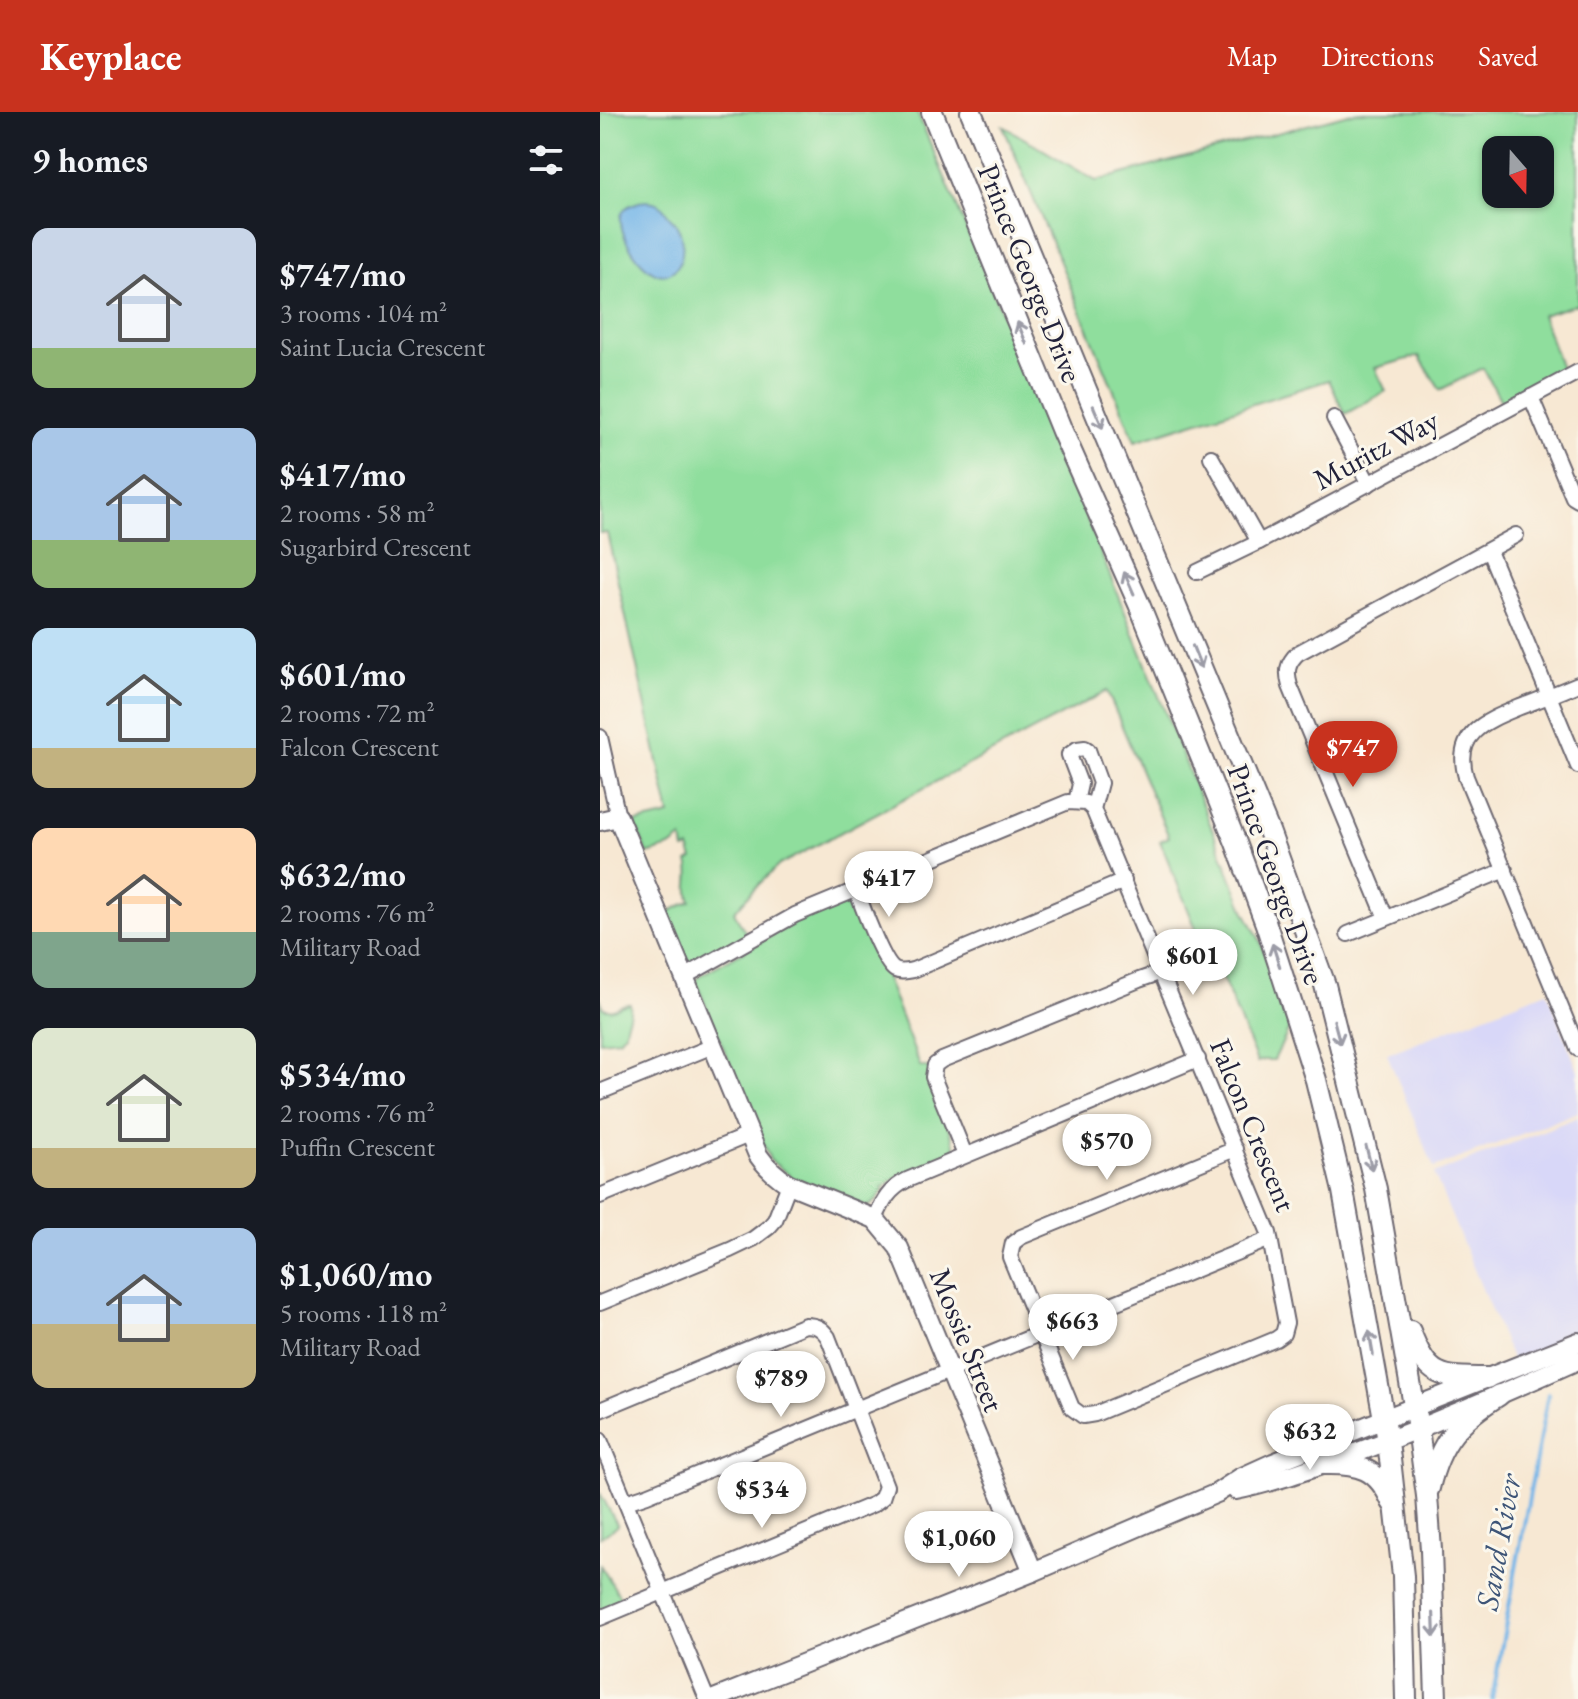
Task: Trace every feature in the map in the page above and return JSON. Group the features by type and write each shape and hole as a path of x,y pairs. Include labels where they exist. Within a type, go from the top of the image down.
{"main road":[{"name":"Prince George Drive","path":"932,112 1062,431 1139,604 1236,843 1266,924 1316,1080 1343,1191 1388,1441 1403,1576 1406,1699"},
{"name":"Prince George Drive","path":"971,112 1269,831 1325,985 1376,1189 1418,1428 1427,1496 1436,1699"},
{"path":"1392,1274 1417,1350 1429,1367 1437,1373 1493,1387 1478,1408 1455,1430 1439,1456 1427,1496"},
{"path":"1324,1464 1348,1464 1369,1471 1388,1492 1399,1525"}],"street":[{"name":"Muritz Way","path":"1197,572 1578,372"},
{"path":"1531,397 1573,497 1578,500"},
{"path":"1334,418 1369,484"},
{"path":"1211,457 1259,542"},
{"path":"1386,918 1290,686 1289,664 1298,653 1516,535"},
{"path":"1489,551 1578,766"},
{"path":"1578,684 1486,721 1471,734 1464,751 1463,768 1578,1049"},
{"path":"600,737 609,819"},
{"name":"Falcon Crescent","path":"1040,1332 1072,1408 1083,1416 1095,1414 1276,1339 1283,1334 1286,1326 1270,1239 1093,809 1100,783 1085,748 1069,755 1080,784 1076,802"},
{"path":"684,977 795,915 856,889 1068,802 1086,803 1093,809"},
{"name":"Mossie Street","path":"609,819 684,977 758,1155 776,1177 875,1219 899,1248 1033,1572"},
{"path":"1348,934 1505,870"},
{"path":"856,889 889,966 905,972 1124,881"},
{"path":"965,1155 933,1077 935,1065 1162,972"},
{"path":"600,1092 713,1046"},
{"path":"875,1219 885,1196 907,1180 1198,1059"},
{"path":"600,1196 749,1135"},
{"path":"1040,1332 1010,1257 1011,1248 1017,1240 1235,1149"},
{"path":"600,1303 753,1239 775,1220 789,1184"},
{"path":"626,1502 1270,1239"},
{"path":"600,1410 805,1325 812,1325 819,1327 828,1337 885,1479 886,1491 879,1501 600,1618"},
{"path":"1217,1493 1324,1464 1388,1441 1578,1342"},
{"path":"714,1699 1033,1572 1217,1493 1240,1478 1414,1407 1493,1387 1578,1360"},
{"path":"600,1440 707,1699"}],"shaded area":[{"path":"1547,991 1578,1071 1578,1112 1434,1168 1387,1054"},
{"path":"1578,1117 1578,1342 1515,1367 1434,1174"}],"green space":[{"path":"600,112 917,112 1084,511 1245,912 1260,940 1290,1027 1274,1060 1257,1062 1216,962 1221,960 1212,939 1201,941 1160,841 1169,837 1107,691 779,865 734,912 747,935 696,964 684,959 666,913 691,901 688,862 693,859 689,848 684,850 682,838 670,847 647,854 635,823 670,815 607,533 600,533"},
{"path":"1356,112 1578,112 1578,304 1542,315 1562,371 1502,403 1483,368 1440,390 1419,356 1375,368 1386,391 1345,414 1329,380 1135,441 1003,126 1096,181"},
{"path":"848,900 859,908 920,1066 930,1068 955,1147 936,1163 893,1180 875,1202 866,1207 792,1177 770,1160 696,982 699,976 803,918"},
{"path":"600,998 603,1008 608,1009 630,1004 625,1032 619,1039 600,1041"},
{"path":"600,1493 618,1526 600,1537"},
{"path":"600,1565 624,1603 600,1612"}],"water":[{"path":"639,202 659,204 680,232 681,260 667,274 650,270 641,262 622,229 623,211"}],"waterway":[{"name":"Sand River","path":"1492,1699 1548,1394"}]}
